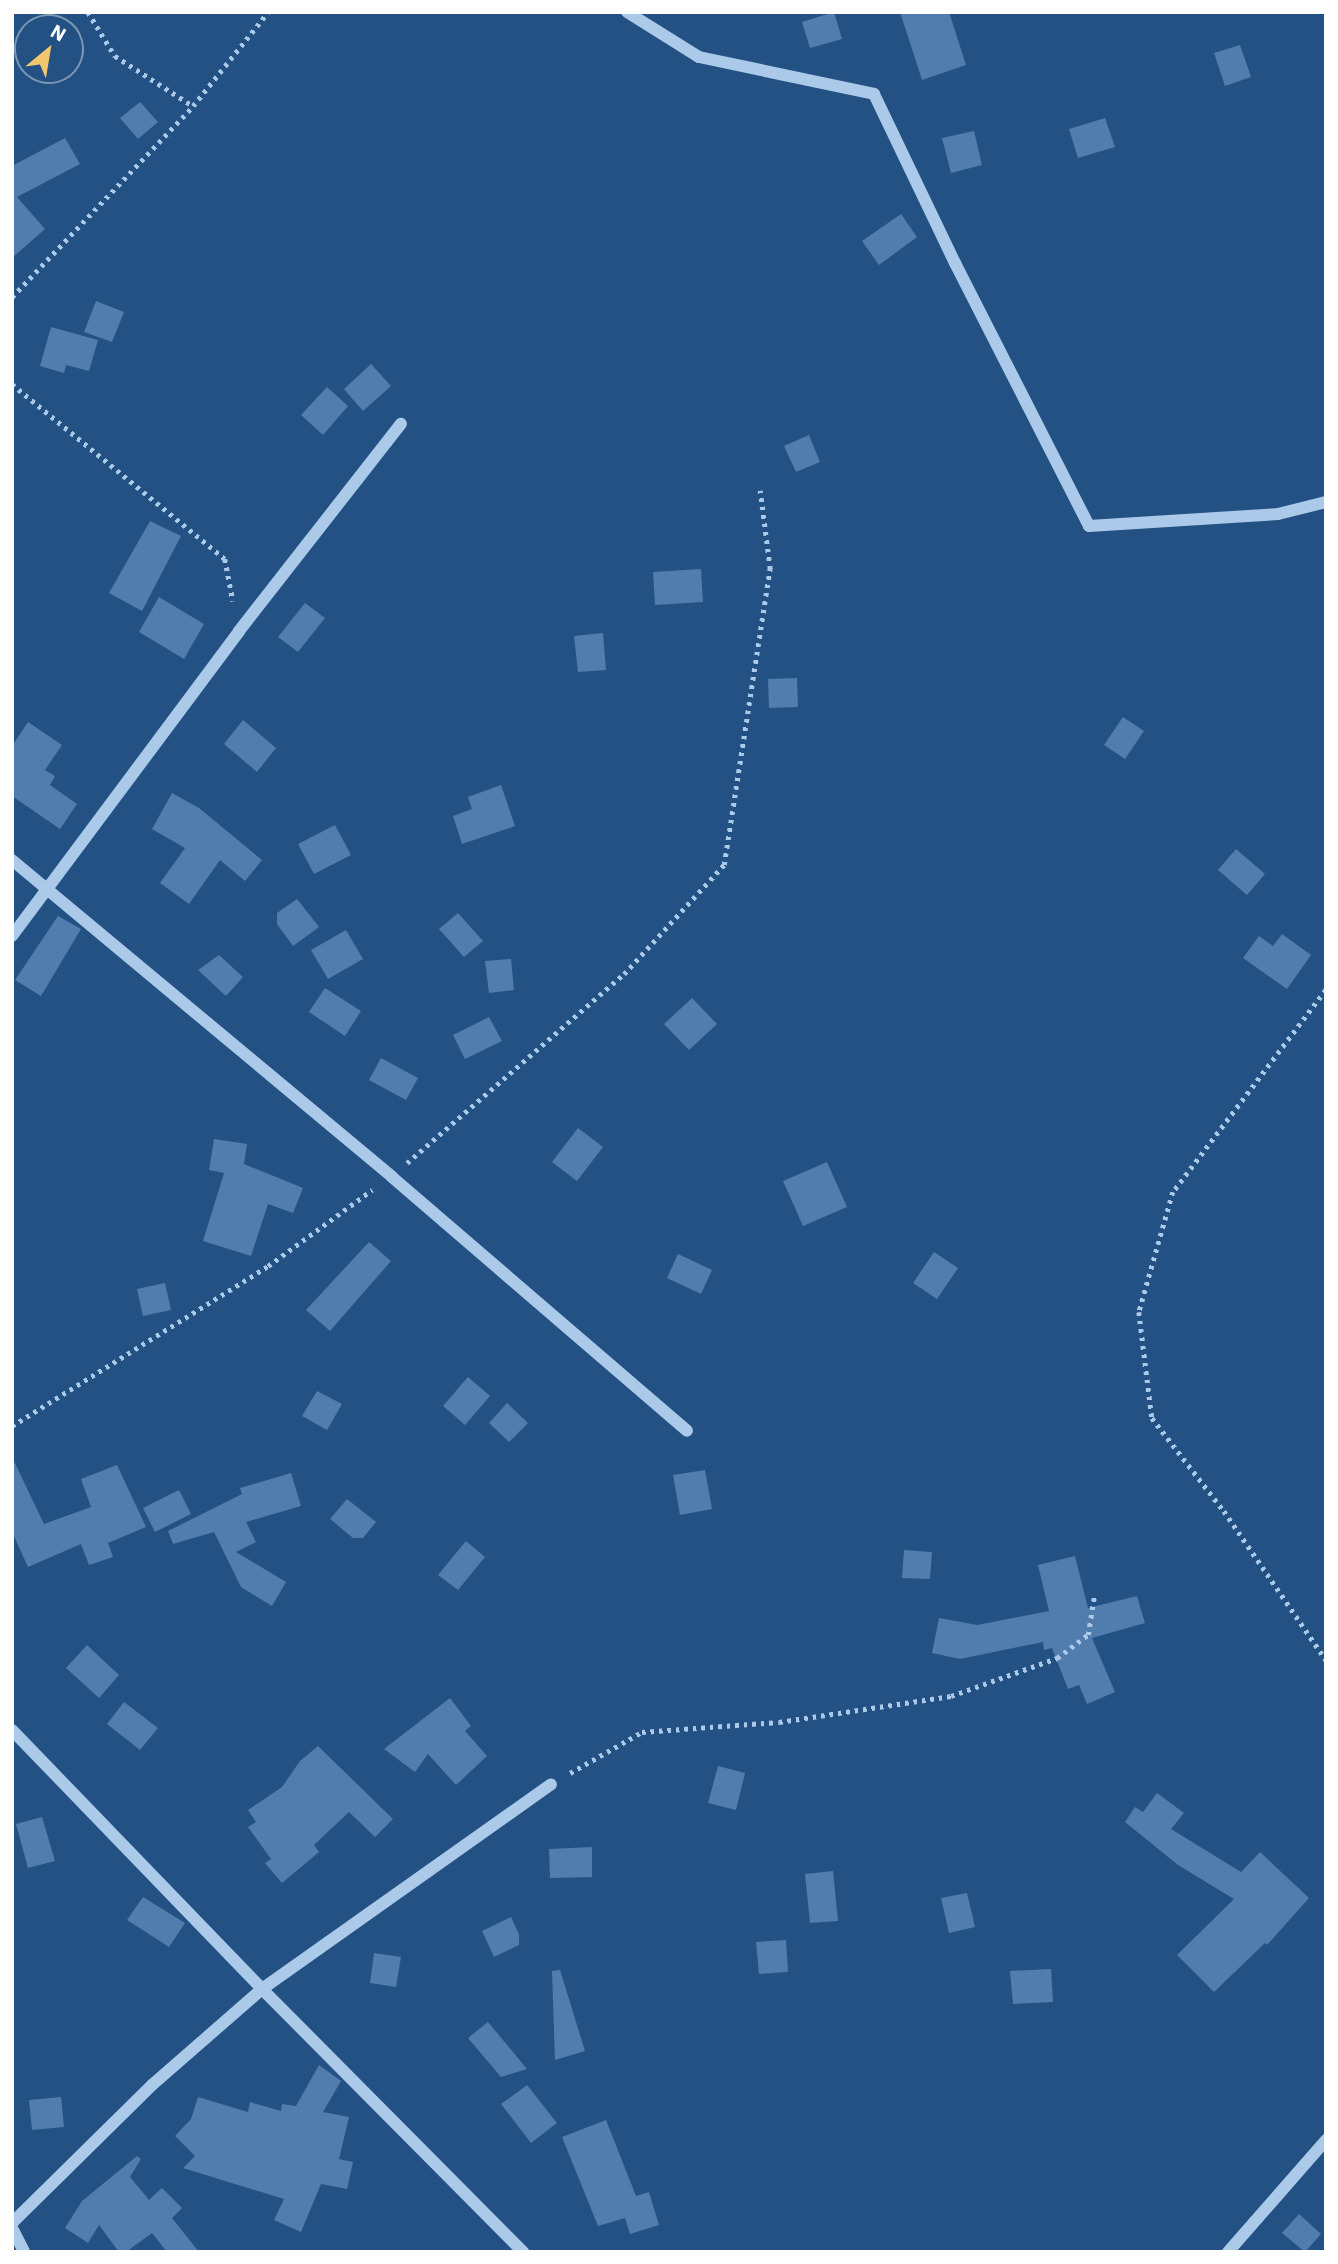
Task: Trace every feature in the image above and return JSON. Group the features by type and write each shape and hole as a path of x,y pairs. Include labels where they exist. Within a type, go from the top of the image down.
{"street":[{"path":"627,12 699,57 874,94 955,263 1089,526 1278,514 1326,502"},
{"path":"12,936 239,631 401,424"},
{"path":"12,860 391,1177 687,1431"},
{"path":"12,1730 262,1989 523,2252"},
{"path":"24,2252 12,2225 152,2085 262,1989 551,1783"},
{"path":"1228,2252 1326,2140"}],"path":[{"path":"88,12 115,56 193,106"},
{"path":"12,298 193,106 268,12"},
{"path":"12,384 225,559 239,631"},
{"path":"12,1426 268,1266 391,1177 624,974 724,865 770,569 760,491"},
{"path":"1326,990 1173,1192 1139,1312 1152,1418 1224,1511 1326,1660"},
{"path":"551,1783 642,1732 779,1721 951,1696 1057,1658 1088,1634 1094,1596"}],"building":[{"path":"834,12 842,39 810,48 802,22"},
{"path":"900,12 949,12 966,65 922,80"},
{"path":"1240,45 1251,77 1225,86 1214,53"},
{"path":"140,102 158,122 138,139 120,118"},
{"path":"1105,118 1115,147 1078,158 1069,129"},
{"path":"974,131 982,165 951,173 942,138"},
{"path":"65,138 80,164 17,197 45,229 12,258 12,166"},
{"path":"901,214 917,237 879,265 862,241"},
{"path":"96,301 124,312 112,342 84,332"},
{"path":"51,327 98,340 89,371 66,365 64,373 40,366"},
{"path":"371,364 391,386 363,411 344,389"},
{"path":"327,387 348,406 323,435 301,415"},
{"path":"809,435 820,462 796,472 784,446"},
{"path":"150,521 181,536 142,611 109,593"},
{"path":"701,569 703,602 655,605 653,572"},
{"path":"159,597 204,624 184,659 139,632"},
{"path":"305,603 325,618 298,652 278,637"},
{"path":"603,633 606,670 578,672 574,636"},
{"path":"797,678 798,707 769,708 768,679"},
{"path":"1123,717 1144,731 1125,759 1104,745"},
{"path":"243,720 276,748 257,772 224,744"},
{"path":"28,722 62,745 45,770 55,776 50,785 77,804 60,829 12,796 12,746"},
{"path":"501,785 515,826 462,844 453,816 472,809 468,797"},
{"path":"172,793 199,808 262,860 245,881 220,860 189,904 160,883 185,848 152,829"},
{"path":"335,825 351,855 314,874 298,844"},
{"path":"1236,849 1265,874 1247,895 1218,870"},
{"path":"297,899 319,927 293,946 277,924 277,913"},
{"path":"458,913 483,941 464,957 439,929"},
{"path":"58,916 81,929 41,996 15,980"},
{"path":"346,930 363,959 328,979 311,950"},
{"path":"1282,934 1311,955 1287,989 1243,958 1259,936 1273,946"},
{"path":"219,955 243,977 226,996 198,970"},
{"path":"511,959 514,990 489,993 485,961"},
{"path":"325,988 361,1011 345,1036 309,1012"},
{"path":"692,998 717,1024 689,1050 664,1024"},
{"path":"489,1017 502,1041 465,1059 453,1035"},
{"path":"381,1058 418,1078 406,1100 369,1080"},
{"path":"578,1128 603,1147 577,1181 552,1162"},
{"path":"214,1139 247,1144 244,1164 303,1188 293,1213 268,1204 251,1256 203,1241 224,1173 209,1170"},
{"path":"827,1162 847,1207 803,1226 783,1181"},
{"path":"369,1242 391,1261 330,1331 306,1310"},
{"path":"934,1252 958,1268 937,1299 913,1283"},
{"path":"678,1254 712,1270 701,1294 667,1278"},
{"path":"165,1283 171,1310 143,1316 137,1289"},
{"path":"468,1377 490,1396 465,1425 443,1406"},
{"path":"317,1391 342,1404 327,1430 302,1416"},
{"path":"507,1403 528,1423 509,1442 489,1423"},
{"path":"12,1457 44,1524 91,1507 81,1479 117,1465 146,1527 108,1543 113,1557 89,1565 81,1544 28,1567 12,1532"},
{"path":"705,1470 712,1509 680,1515 673,1475"},
{"path":"291,1473 301,1506 246,1522 256,1542 236,1552 286,1582 272,1606 241,1587 214,1532 173,1544 168,1531 242,1494 240,1488"},
{"path":"179,1490 191,1514 155,1532 143,1508"},
{"path":"347,1499 376,1522 363,1538 353,1538 330,1519"},
{"path":"466,1541 485,1557 458,1590 438,1575"},
{"path":"904,1550 932,1552 930,1579 902,1578"},
{"path":"1075,1556 1088,1608 1137,1596 1145,1623 1092,1638 1115,1692 1087,1704 1079,1685 1068,1689 1052,1648 1044,1650 1043,1642 960,1659 932,1653 939,1618 977,1625 1049,1611 1038,1565"},
{"path":"87,1645 119,1675 99,1698 66,1668"},
{"path":"450,1698 471,1726 465,1731 487,1756 456,1785 428,1754 415,1772 384,1749"},
{"path":"124,1702 158,1728 140,1750 107,1724"},
{"path":"318,1746 393,1819 375,1837 349,1812 314,1845 319,1852 282,1883 265,1863 271,1859 248,1827 256,1822 248,1810 282,1787 300,1761"},
{"path":"718,1766 745,1773 736,1810 708,1803"},
{"path":"1157,1793 1184,1813 1171,1829 1241,1872 1260,1852 1309,1898 1267,1945 1265,1943 1214,1992 1177,1955 1234,1899 1178,1865 1125,1822 1135,1807 1143,1812"},
{"path":"42,1817 55,1861 28,1868 16,1824"},
{"path":"592,1847 592,1877 550,1878 549,1849"},
{"path":"833,1871 838,1921 810,1923 805,1874"},
{"path":"967,1893 975,1927 949,1933 941,1898"},
{"path":"143,1897 185,1923 169,1947 127,1920"},
{"path":"511,1917 519,1934 519,1945 494,1957 482,1931"},
{"path":"786,1940 788,1972 759,1974 756,1942"},
{"path":"374,1953 401,1957 396,1987 370,1983"},
{"path":"1051,1969 1053,2002 1013,2004 1010,1971"},
{"path":"560,1970 585,2051 555,2060 552,1971"},
{"path":"488,2022 527,2069 501,2077 468,2038"},
{"path":"319,2065 341,2081 323,2112 349,2117 339,2159 353,2162 347,2189 321,2184 301,2232 274,2220 284,2199 183,2168 195,2156 175,2136 191,2119 198,2097 248,2112 250,2102 281,2111 282,2104 296,2106"},
{"path":"527,2085 557,2123 531,2143 501,2104"},
{"path":"61,2097 64,2127 32,2130 29,2100"},
{"path":"606,2120 636,2196 649,2192 659,2225 630,2234 625,2218 598,2226 562,2137"},
{"path":"137,2156 141,2159 130,2177 149,2200 162,2188 182,2208 172,2218 199,2252 167,2252 152,2233 126,2252 119,2252 99,2225 88,2243 65,2228 82,2201"},
{"path":"1299,2214 1321,2234 1305,2252 1282,2233"}]}
